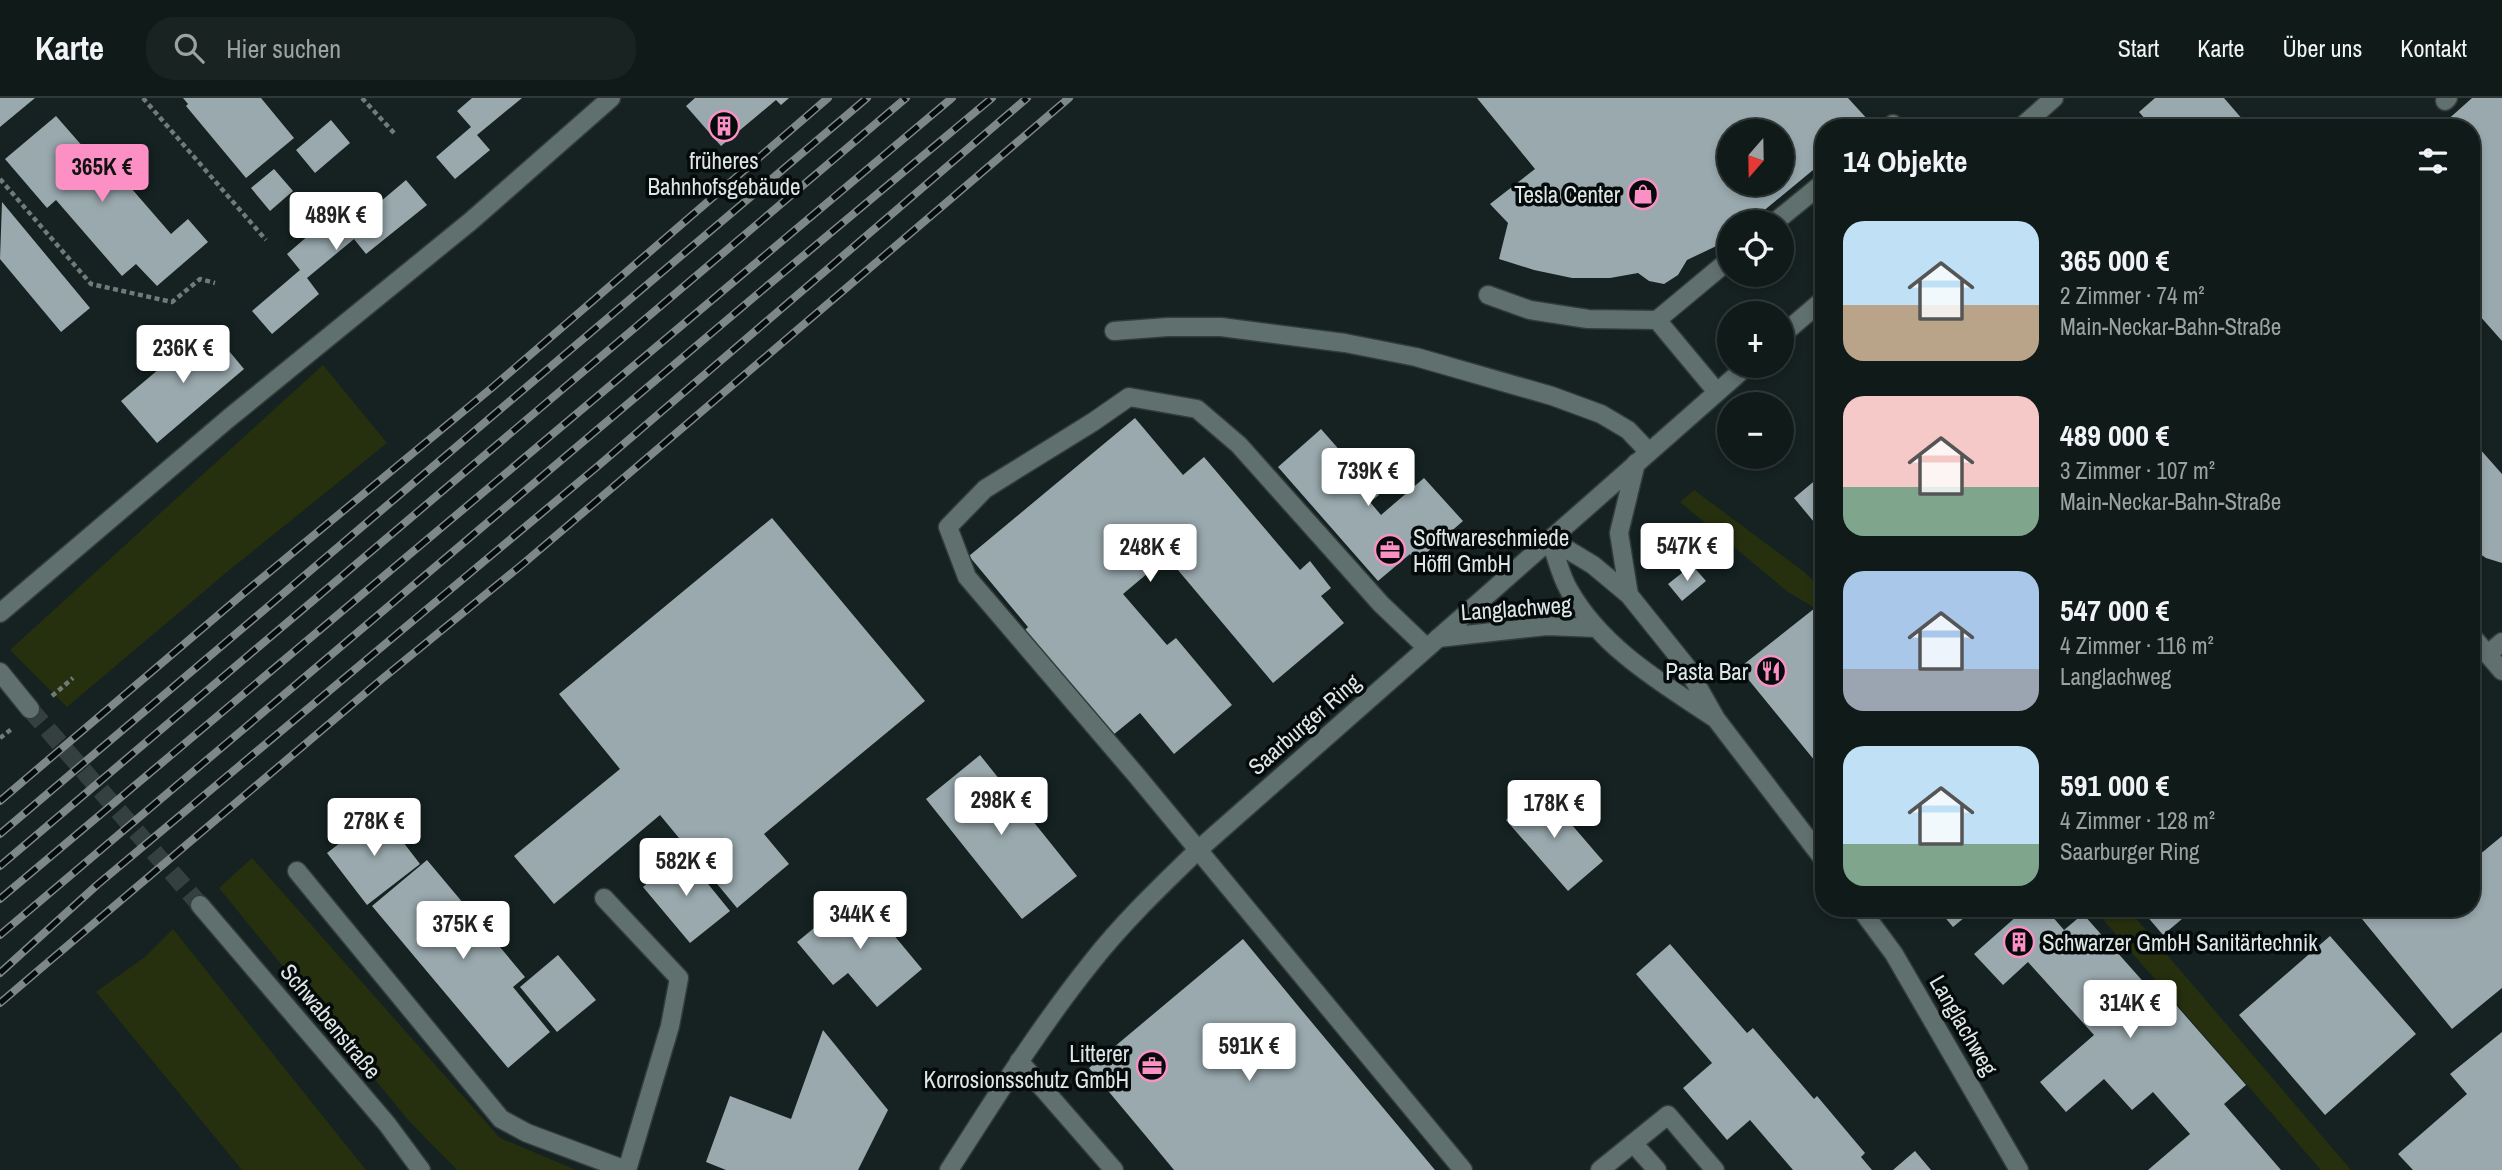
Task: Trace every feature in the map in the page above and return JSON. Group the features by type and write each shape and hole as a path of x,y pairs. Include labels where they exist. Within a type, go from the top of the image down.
{"street":[{"path":"0,613 229,418 471,221 611,98"},
{"path":"2035,119 2054,98"},
{"path":"1790,210 1815,189"},
{"path":"1488,295 1530,310 1588,320 1657,320 1717,270"},
{"path":"1794,325 1815,307"},
{"path":"1657,320 1717,391"},
{"path":"1114,331 1221,327 1345,343 1416,357 1552,396 1601,414 1628,430 1643,457"},
{"name":"Saarburger Ring","path":"949,1170 1019,1061 1092,962 1144,904 1198,850 1733,378"},
{"path":"1433,643 1381,604 1239,445 1197,408 1129,397 985,489 948,527 967,577 1463,1170"},
{"name":"Langlachweg","path":"1629,595 1619,533 1643,457"},
{"name":"Langlachweg","path":"1550,539 1593,565 1629,595 1686,666 1716,719 1815,848"},
{"name":"Langlachweg","path":"1550,539 1568,589 1597,628 1645,673 1716,719"},
{"name":"Langlachweg","path":"1433,643 1547,626 1597,628"},
{"path":"2488,654 2502,642"},
{"path":"2480,645 2502,671"},
{"path":"0,672 30,709"},
{"path":"297,871 501,1119 527,1133 627,1170 670,1026 679,978 604,898"},
{"name":"Schwabenstraße","path":"200,905 387,1124 421,1170"},
{"name":"Langlachweg","path":"1867,917 1894,954 2020,1170"},
{"path":"1019,1061 1114,1170"},
{"path":"1600,1170 1668,1115 1715,1170"},
{"path":"1633,1143 1657,1170"}],"path":[{"path":"143,98 265,240"},
{"path":"362,98 394,134"},
{"path":"0,178 91,284 172,302 200,279 215,283"},
{"path":"58,691 73,678"},
{"path":"0,738 5,734"}],"green space":[{"path":"323,365 387,443 227,572 67,707 10,650"},
{"path":"1694,490 1803,571 1815,582 1815,608 1788,592 1680,502"},
{"path":"252,858 500,1138 576,1170 457,1170 408,1120 219,888"},
{"path":"2101,917 2135,917 2351,1170 2321,1170"},
{"path":"173,929 366,1170 242,1170 96,992 145,957"}],"building":[{"path":"0,98 35,98 0,127"},
{"path":"183,98 261,98 294,138 246,178 186,106 188,104"},
{"path":"472,98 522,98 477,135 490,150 455,179 436,157 471,127 457,111"},
{"name":"früheres Bahnhofsgebäude","path":"695,98 789,98 781,105 776,100 721,146 686,106"},
{"name":"Tesla Center","path":"1477,98 1848,98 1867,119 1815,119 1815,168 1794,186 1794,119 1717,119 1717,196 1782,196 1765,210 1717,210 1717,246 1687,260 1678,275 1664,284 1649,281 1638,273 1610,278 1572,278 1499,259 1508,223 1490,204 1535,169"},
{"path":"2155,98 2224,98 2242,119 2145,119 2139,112"},
{"path":"2472,98 2502,98 2502,341 2480,316 2480,119 2448,119"},
{"path":"56,116 98,164 105,158 171,234 188,219 208,242 157,286 136,264 122,276 56,200 47,208 5,159"},
{"path":"331,120 350,143 315,173 296,150"},
{"path":"274,169 293,191 270,211 251,188"},
{"path":"406,180 427,205 366,254 354,239 307,278 319,294 272,334 252,311 300,270 287,254 332,215 347,230"},
{"path":"2,202 90,308 61,332 0,259"},
{"path":"209,327 244,369 157,443 121,401"},
{"path":"1135,418 1183,475 1204,457 1300,570 1310,561 1331,588 1321,596 1344,623 1273,683 1167,557 1123,594 1167,645 1176,638 1232,705 1174,754 1140,713 1113,735 1025,630 1028,627 969,556"},
{"path":"1321,429 1379,495 1370,502 1381,515 1424,478 1463,521 1416,562 1410,554 1378,581 1278,467"},
{"path":"2480,449 2502,474 2502,563 2480,554"},
{"path":"1815,480 1815,523 1794,498"},
{"path":"772,518 925,701 764,834 789,864 737,908 660,815 554,904 514,856 620,769 559,694"},
{"path":"1692,565 1706,581 1682,601 1668,584"},
{"path":"1815,608 1815,761 1739,668"},
{"path":"980,755 1077,876 1022,919 926,799"},
{"path":"1541,789 1603,861 1568,891 1506,820"},
{"path":"380,812 420,864 367,905 327,853"},
{"path":"2502,836 2502,988 2452,1029 2360,917 2480,917 2480,854"},
{"path":"683,853 730,911 690,943 643,887"},
{"path":"427,860 525,977 513,987 550,1032 508,1068 372,906"},
{"path":"858,892 922,969 877,1007 848,973 833,985 797,942"},
{"path":"1945,917 1965,917 1953,927"},
{"path":"2016,917 2053,917 2064,930 2079,917 2086,917 2148,987 2155,981 2246,1085 2224,1104 2281,1170 2148,1170 2190,1134 2153,1092 2132,1110 2104,1079 2066,1112 2040,1082 2094,1035 2028,962 2003,985 1974,954"},
{"path":"2148,917 2184,917 2163,935"},
{"path":"2330,936 2416,1034 2325,1115 2239,1015"},
{"path":"1243,939 1435,1170 1174,1170 1089,1068"},
{"path":"1670,944 1747,1033 1753,1028 1814,1099 1817,1096 1865,1153 1861,1157 1872,1170 1793,1170 1750,1120 1727,1140 1683,1088 1712,1063 1636,974"},
{"path":"558,955 596,1000 557,1032 520,987"},
{"path":"823,1030 888,1110 858,1170 726,1170 706,1162 730,1096 791,1119"},
{"path":"2502,1032 2502,1170 2413,1170 2398,1154 2467,1094 2450,1074"},
{"path":"1915,1151 1931,1170 1893,1170"}],"tunnel":[{"path":"30,709 200,905"}],"railway":[{"path":"0,801 244,593 494,386 828,98"},
{"path":"0,834 867,98"},
{"path":"0,866 906,98"},
{"path":"0,899 952,98"},
{"path":"0,935 992,98"},
{"path":"0,973 97,885 598,466 1027,98"},
{"path":"0,1003 382,679 524,563 1069,98"}],"place":[{"name":"früheres Bahnhofsgebäude","path":"724,126"},
{"name":"Tesla Center","path":"1643,194"},
{"name":"Softwareschmiede Höffl GmbH","path":"1390,550"},
{"name":"Pasta Bar","path":"1771,671"},
{"name":"Schwarzer GmbH Sanitärtechnik","path":"2019,942"},
{"name":"Litterer Korrosionsschutz GmbH","path":"1152,1066"}]}
